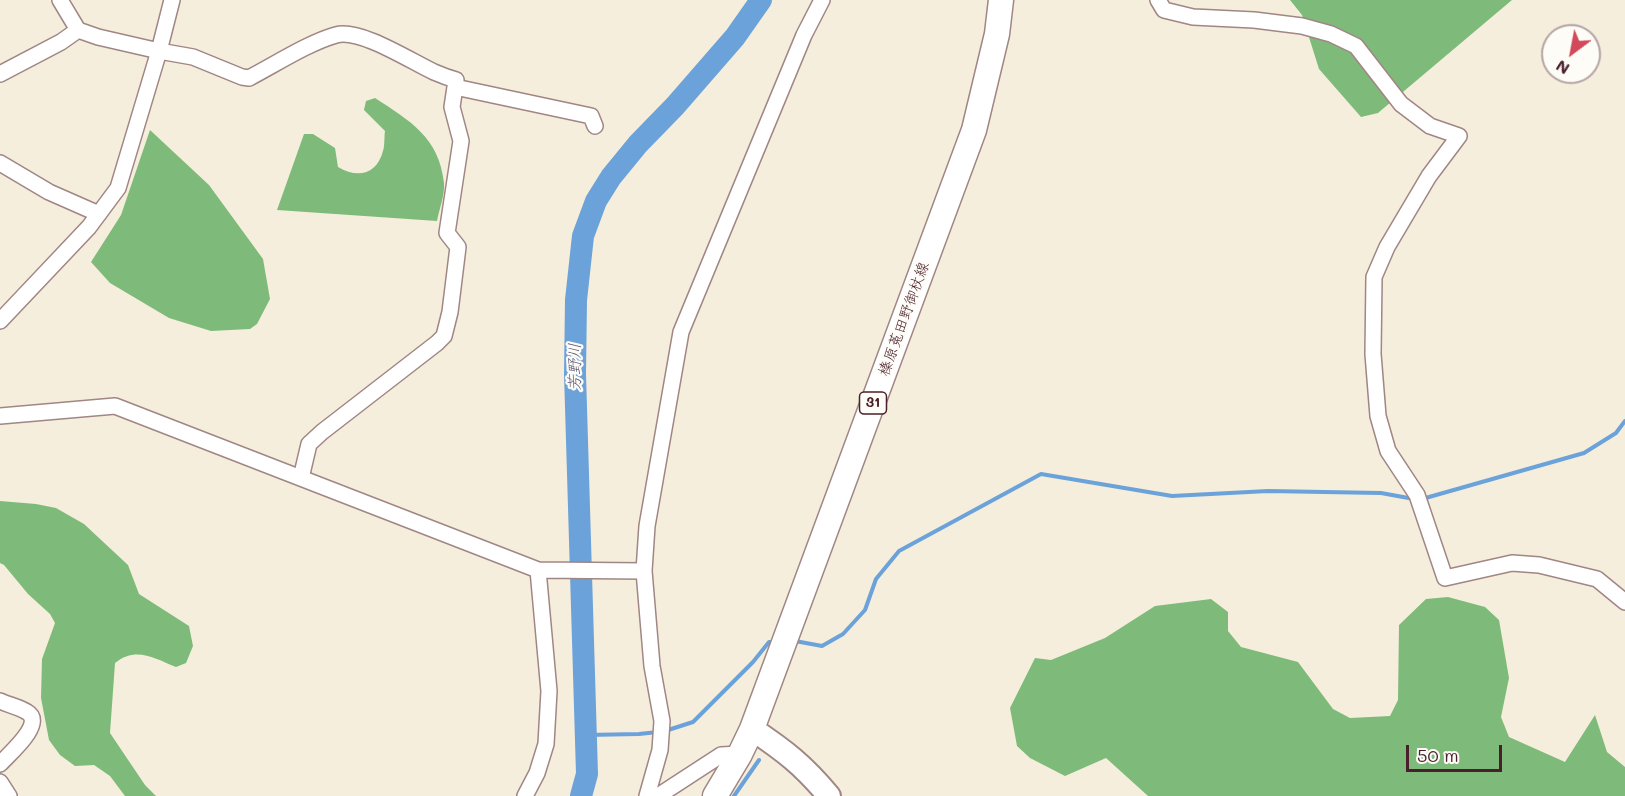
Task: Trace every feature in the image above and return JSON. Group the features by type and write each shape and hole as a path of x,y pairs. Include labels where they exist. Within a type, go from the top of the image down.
{"main road":[{"name":"榛原菟田野御杖線","path":"715,796 752,729 974,130 997,34 1001,0"},
{"path":"752,729 800,763 829,796"}],"street":[{"path":"60,0 78,30 98,38 193,57 242,77 249,78 338,34 357,37 395,50 435,73 456,80"},
{"path":"0,321 99,214 118,188 172,0"},
{"path":"647,796 660,750 662,721 652,666 641,571 681,332 804,34 822,0"},
{"path":"1158,0 1164,10 1193,17 1254,20 1302,26 1331,34 1356,46 1401,105 1430,126 1459,136 1429,176 1387,247 1374,277 1373,354 1378,416 1388,451 1419,502 1445,578 1512,562 1539,565 1597,579 1625,602"},
{"path":"0,74 61,42 78,30"},
{"path":"301,478 309,444 444,336 450,312 458,247 447,233 461,141 452,107 454,87 591,116 595,126"},
{"path":"0,163 49,192 99,214"},
{"path":"0,416 115,406 543,570 641,571"},
{"path":"525,796 537,773 546,744 549,691 543,570"},
{"path":"0,701 29,712 33,719 32,729 0,764"},
{"path":"658,796 721,755 740,754"},
{"path":"0,782 9,796"}],"green space":[{"path":"1290,0 1512,0 1378,113 1361,117 1319,69 1302,15"},
{"path":"375,98 421,132 436,154 444,183 437,221 277,210 304,134 313,134 335,148 338,167 345,171 366,172 376,165 384,149 385,131 364,110 366,101"},
{"path":"150,130 209,185 263,259 270,299 257,324 250,329 211,331 169,318 110,283 91,262 121,215"},
{"path":"0,501 56,508 84,524 128,565 139,594 189,626 193,646 186,663 176,667 153,657 138,654 130,655 115,663 110,733 145,785 156,796 125,796 110,776 94,765 75,766 60,755 49,740 41,698 42,659 55,623 50,614 0,563"},
{"path":"1448,597 1485,607 1499,620 1509,678 1501,717 1509,737 1565,762 1595,715 1607,752 1625,767 1625,796 1148,796 1106,758 1065,776 1030,758 1017,746 1010,708 1035,658 1051,660 1105,638 1155,606 1211,599 1228,612 1228,631 1241,647 1298,662 1333,709 1350,718 1390,716 1398,700 1399,625 1426,599"}],"waterway":[{"name":"芳野川","path":"581,796 587,774 575,374 576,300 583,236 596,201 611,177 735,37 761,0"},
{"path":"1422,499 1584,453 1616,433 1625,421"},
{"path":"795,641 822,646 843,634 865,610 876,579 899,551 1041,474 1172,496 1268,491 1381,493 1414,499"},
{"path":"665,731 693,722 753,662 769,642 775,642"},
{"path":"586,735 658,732"},
{"path":"734,796 759,760"}]}
